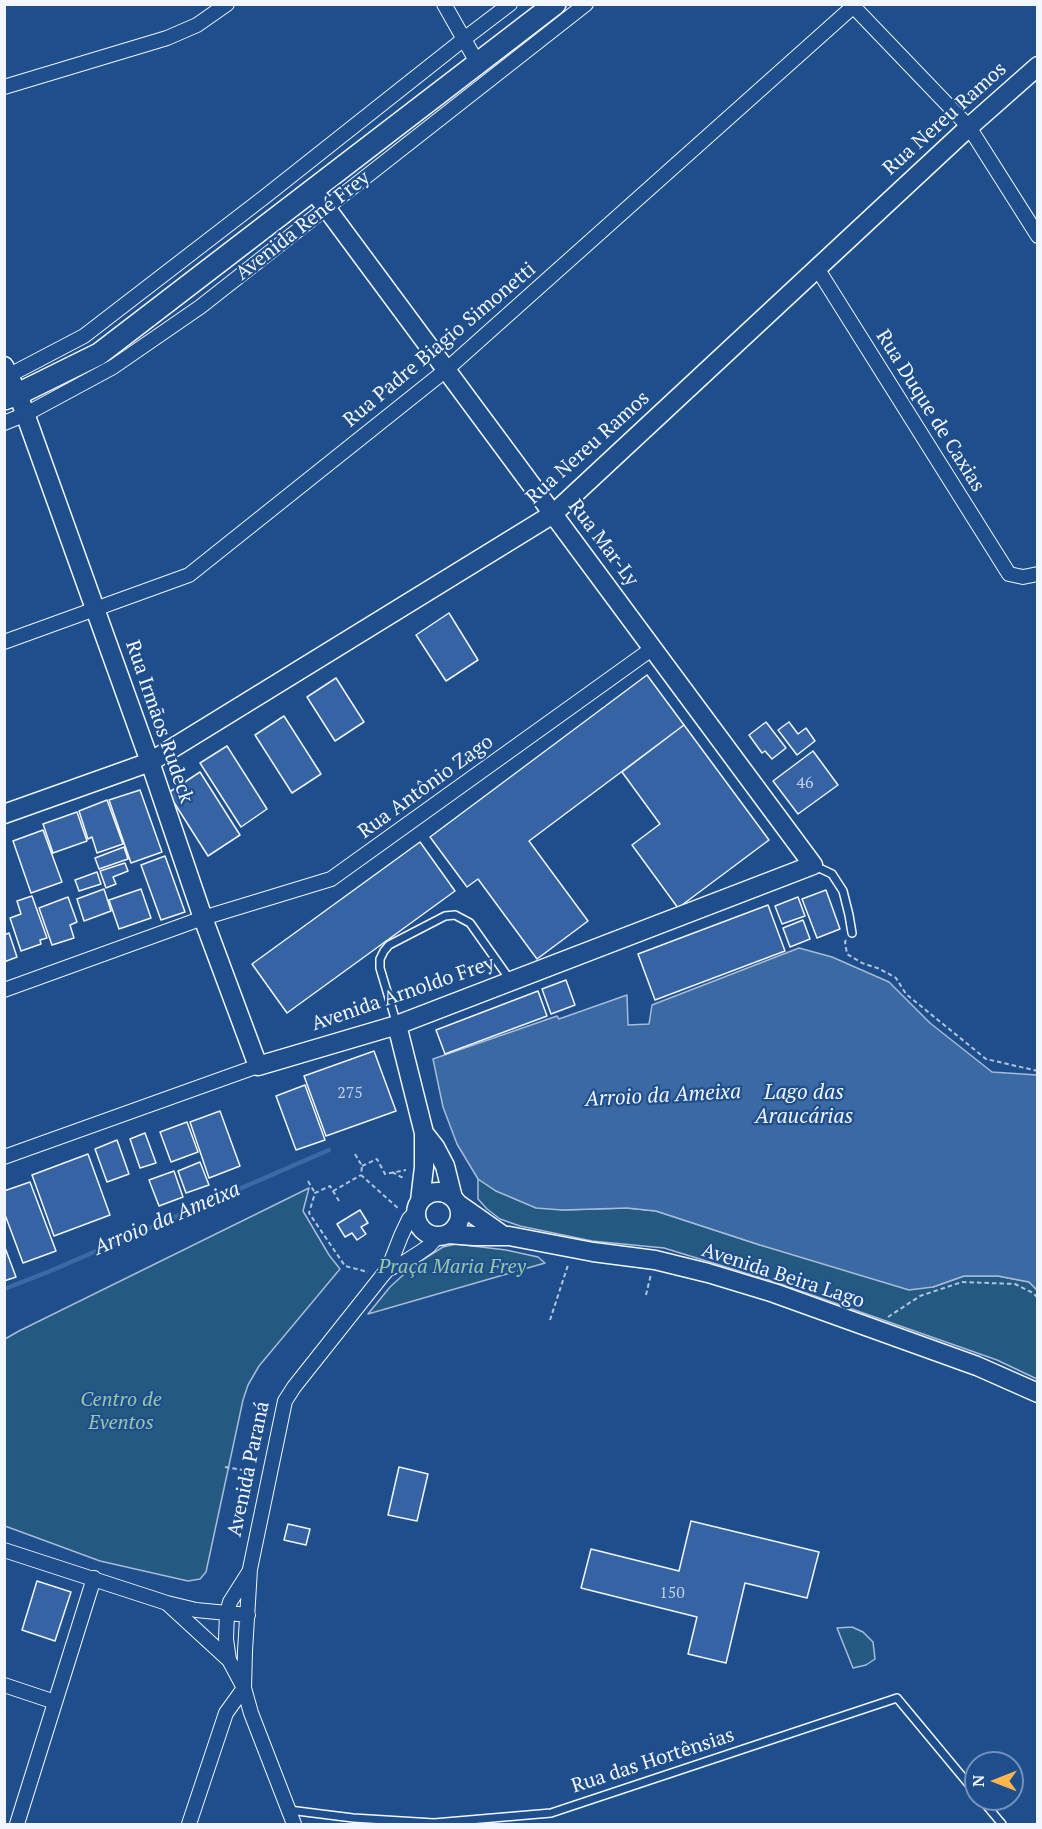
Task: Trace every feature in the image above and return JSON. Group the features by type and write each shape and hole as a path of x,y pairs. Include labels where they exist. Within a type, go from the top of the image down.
{"main road":[{"name":"Avenida René Frey","path":"8,383 99,354 555,4"}],"street":[{"path":"4,87 167,38 197,25 227,4"},
{"path":"444,4 477,64"},
{"path":"8,383 84,336 510,4"},
{"name":"Avenida René Frey","path":"4,423 26,414 113,367 200,307 586,4"},
{"path":"853,5 969,127 1038,236"},
{"name":"Rua Padre Biagio Simonetti","path":"4,642 189,575 446,370 853,5"},
{"name":"Rua Nereu Ramos","path":"4,814 150,762 554,514 969,127 1038,66"},
{"name":"Rua Mar-Ly","path":"313,190 813,865"},
{"name":"Rua Duque de Caxias","path":"817,268 1010,574 1023,577 1038,574"},
{"name":"Rua Irmãos Rudeck","path":"8,383 26,414 203,918 258,1066"},
{"name":"Rua Antônio Zago","path":"4,990 203,918 331,879 653,648"},
{"name":"Avenida Arnoldo Frey","path":"4,1157 258,1066 397,1025 813,865"},
{"name":"Avenida Paraná","path":"244,1688 250,1569 285,1401 294,1386 385,1272 415,1211 424,1167 424,1132 397,1025"},
{"name":"Avenida Paraná","path":"385,1272 419,1253 456,1227 459,1221 460,1215 445,1166 424,1132"},
{"path":"443,1235 430,1235 422,1229 418,1224 415,1211 430,1193 442,1193 455,1201"},
{"name":"Avenida Beira Lago","path":"455,1201 504,1236"},
{"name":"Avenida Beira Lago","path":"443,1235 504,1236 655,1260 774,1293 977,1366 1038,1393"},
{"path":"4,1550 167,1603 196,1610 248,1615"},
{"name":"Avenida Paraná","path":"250,1569 226,1613 229,1660 244,1688 251,1713 294,1824"},
{"path":"17,1824 94,1578"},
{"path":"167,1603 229,1660"},
{"path":"4,1685 56,1702"},
{"path":"189,1824 226,1713 244,1688"}],"lane":[{"path":"813,865 832,874 843,891 852,933"},
{"path":"397,1025 380,968 380,959 389,945 445,916 454,915 470,922 511,981"},
{"name":"Rua das Hortênsias","path":"289,1810 353,1818 434,1823 551,1812 897,1698 964,1779"},
{"path":"991,1811 1002,1824"}],"path":[{"path":"852,933 845,942 847,954 896,978 906,994 986,1059 1038,1071"},
{"path":"355,1154 362,1166 361,1175"},
{"path":"362,1166 377,1159 385,1173 424,1167"},
{"path":"333,1191 361,1175"},
{"path":"361,1175 415,1211"},
{"path":"308,1181 315,1193 309,1213 345,1266 385,1272"},
{"path":"315,1193 330,1186 339,1201"},
{"path":"550,1320 573,1248"},
{"path":"646,1295 655,1260"},
{"path":"883,1318 892,1316 920,1296 962,1282 1015,1284 1038,1298"},
{"path":"225,1467 270,1475"}],"green space":[{"path":"478,1179 496,1191 562,1210 627,1208 656,1211 760,1245 933,1287 964,1276 998,1276 1029,1282 1037,1290 1037,1379 997,1360 775,1282 664,1248 592,1241 520,1226 500,1219 478,1199"},
{"name":"Centro de Eventos","path":"309,1188 303,1211 340,1269 259,1366 248,1385 206,1572 200,1579 188,1581 100,1561 5,1526 5,1339"},
{"name":"Praça Maria Frey","path":"456,1244 506,1250 538,1257 545,1263 368,1314 390,1287 413,1266 443,1247"},
{"path":"852,1627 863,1632 873,1642 875,1659 866,1665 853,1668 837,1628"}],"water":[{"name":"Lago das Araucárias","path":"799,948 832,957 889,982 930,1023 992,1072 1037,1075 1037,1290 1029,1282 998,1276 964,1276 933,1287 909,1290 656,1211 627,1208 562,1210 536,1208 496,1191 478,1179 457,1144 443,1107 433,1059 557,1016 559,1019 627,995 628,1025 649,1024 652,1005"}],"building":[{"path":"449,613 478,660 446,681 416,635"},
{"path":"647,675 684,725 529,841 588,921 537,959 478,879 467,887 430,837"},
{"path":"336,678 364,722 335,741 307,697"},
{"path":"284,716 321,774 292,793 255,735"},
{"path":"766,722 786,748 772,759 765,751 762,753 749,735"},
{"path":"789,722 798,734 806,728 815,741 797,755 778,730"},
{"path":"684,725 769,840 678,908 632,845 660,824 622,772"},
{"path":"227,746 267,809 241,827 200,763"},
{"path":"813,751 838,785 798,814 773,781"},
{"path":"200,772 240,835 208,856 168,793"},
{"path":"140,790 162,852 131,863 109,800"},
{"path":"107,800 123,844 97,853 92,837 88,839 79,811"},
{"path":"77,812 87,841 53,853 43,824"},
{"path":"43,830 62,882 31,893 13,841"},
{"path":"420,842 455,891 287,1013 252,964"},
{"path":"124,847 128,859 99,869 95,858"},
{"path":"165,856 185,912 161,920 141,865"},
{"path":"125,863 128,871 113,877 116,884 106,888 100,871"},
{"path":"97,872 101,884 79,891 75,880"},
{"path":"104,889 111,911 84,921 77,899"},
{"path":"141,889 151,918 119,929 109,900"},
{"path":"826,890 840,929 817,938 802,899"},
{"path":"32,896 47,938 40,940 41,944 21,951 10,918 21,914 17,901"},
{"path":"68,897 77,922 70,925 74,938 52,945 39,908"},
{"path":"798,897 805,916 782,924 775,906"},
{"path":"768,905 785,951 655,1000 638,954"},
{"path":"803,920 810,939 790,947 783,928"},
{"path":"9,933 17,957 4,962 4,935"},
{"path":"566,980 575,1005 551,1014 542,989"},
{"path":"538,991 547,1016 445,1054 436,1030"},
{"path":"374,1051 396,1111 326,1136 304,1076"},
{"path":"305,1085 325,1140 296,1150 276,1096"},
{"path":"220,1111 240,1166 209,1178 190,1122"},
{"path":"187,1122 198,1152 171,1162 160,1132"},
{"path":"145,1133 156,1163 140,1168 130,1139"},
{"path":"117,1140 129,1174 107,1182 95,1149"},
{"path":"88,1154 110,1215 54,1236 32,1175"},
{"path":"200,1162 209,1185 186,1193 178,1171"},
{"path":"174,1171 183,1197 159,1206 149,1180"},
{"path":"30,1182 56,1251 23,1263 4,1212 4,1191"},
{"path":"360,1210 368,1223 361,1227 366,1234 357,1240 352,1233 345,1237 337,1224"},
{"path":"4,1245 16,1277 4,1281"},
{"path":"399,1467 428,1474 417,1521 388,1515"},
{"path":"691,1521 819,1552 807,1598 745,1583 726,1663 688,1654 697,1617 581,1588 591,1549 679,1571"},
{"path":"288,1524 310,1529 306,1545 284,1540"},
{"path":"37,1581 71,1592 55,1641 22,1630"}],"waterway":[{"name":"Arroio da Ameixa","path":"4,1289 329,1150"}]}
